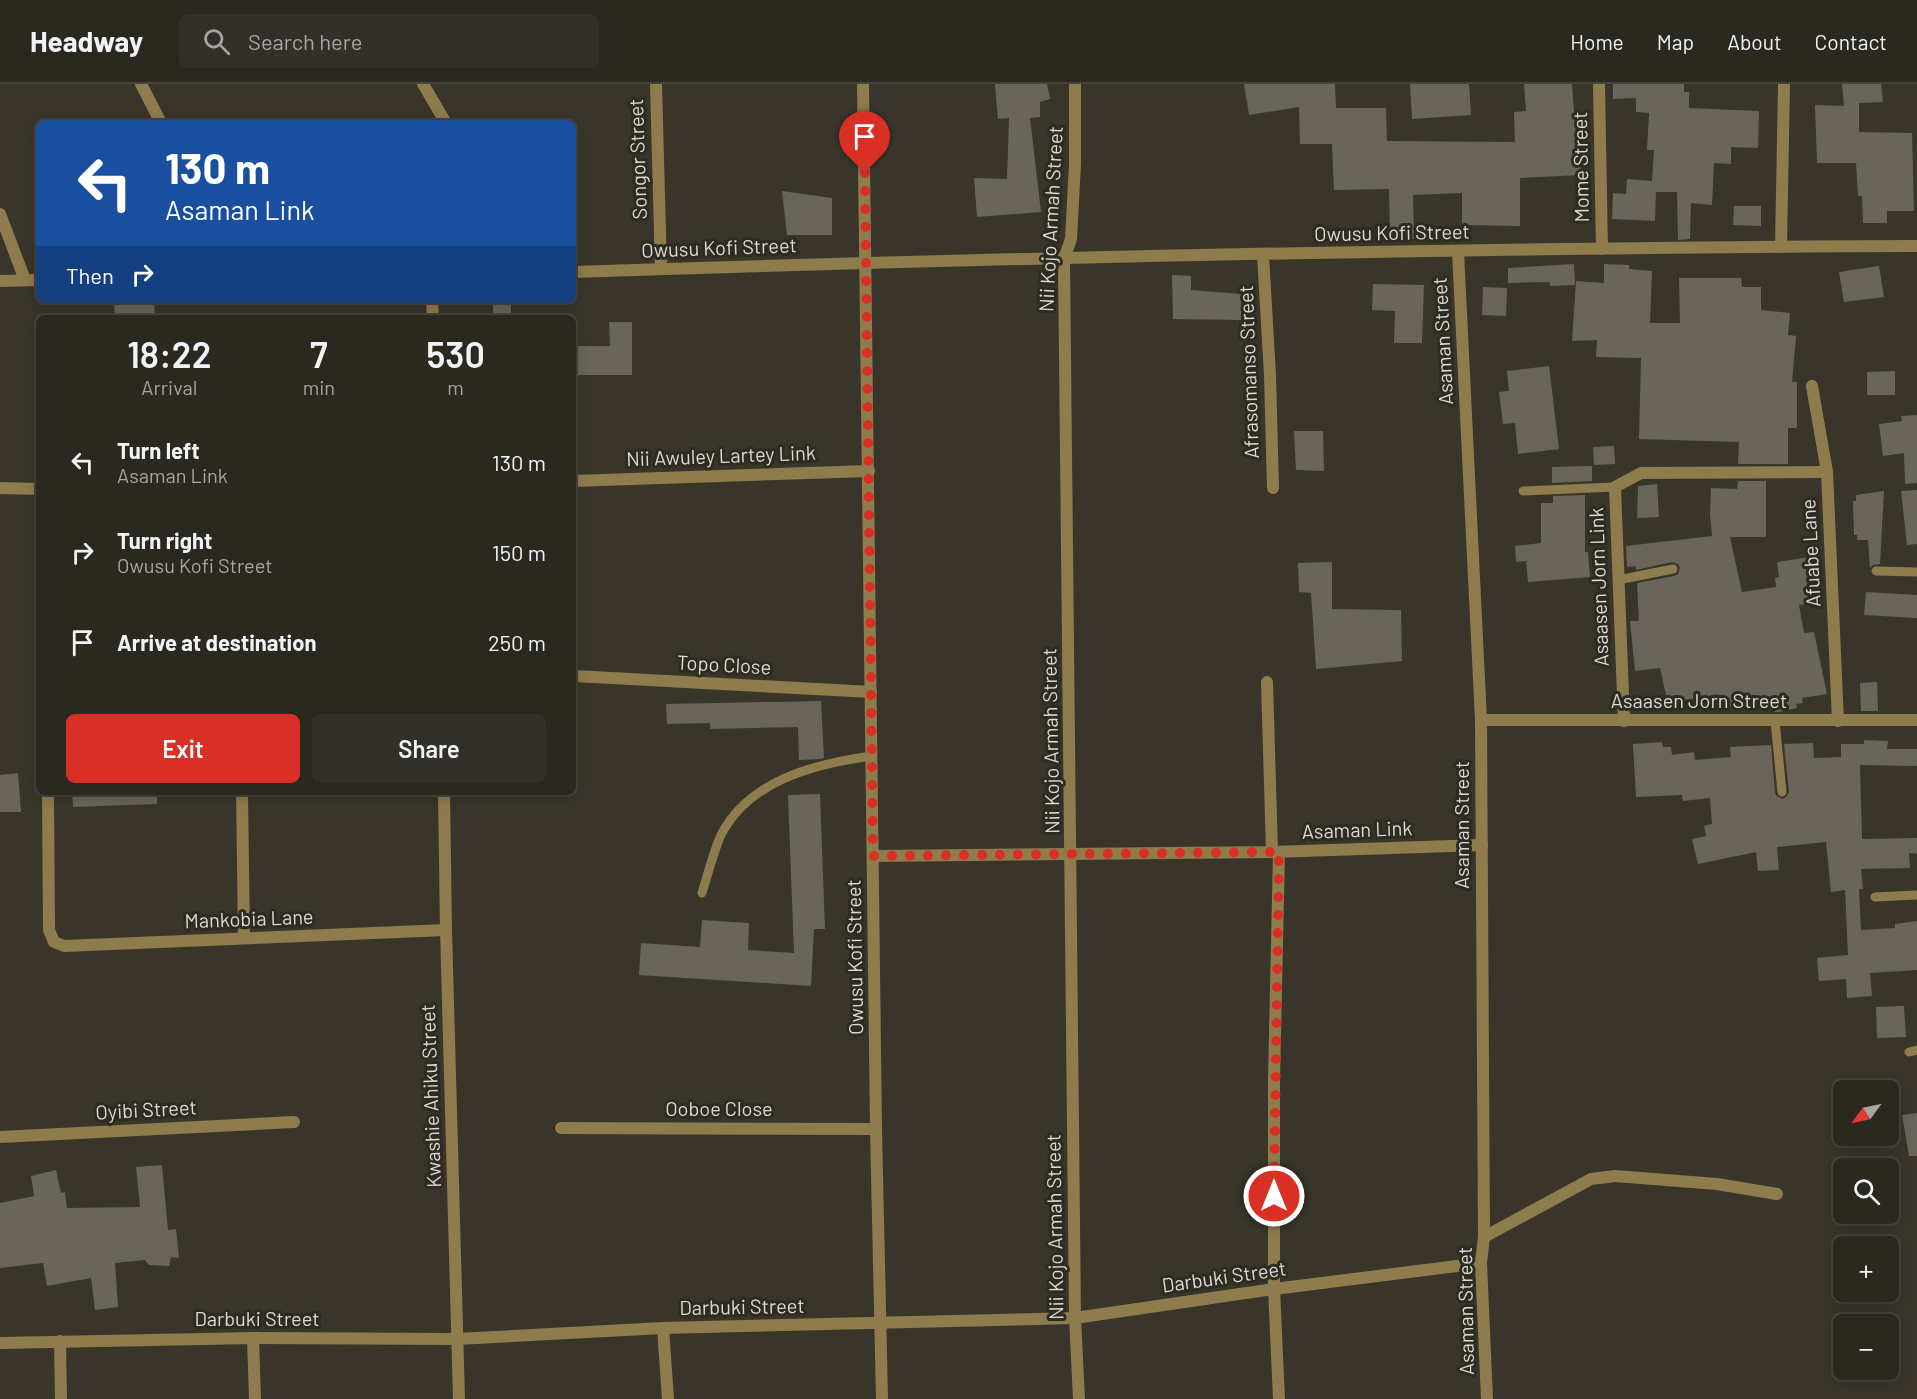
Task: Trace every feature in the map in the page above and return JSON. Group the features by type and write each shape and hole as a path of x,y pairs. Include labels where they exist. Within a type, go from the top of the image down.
{"street":[{"path":"141,84 159,120"},
{"path":"423,84 445,120"},
{"name":"Songor Street","path":"656,84 662,269"},
{"name":"Owusu Kofi Street","path":"863,84 876,1129 882,1399"},
{"name":"Nii Kojo Armah Street","path":"1075,84 1072,228 1064,259 1072,854 1075,1318 1079,1399"},
{"name":"Mome Street","path":"1599,84 1602,249"},
{"path":"1781,247 1784,84"},
{"path":"0,214 25,280"},
{"name":"Owusu Kofi Street","path":"576,272 1263,255 1917,246"},
{"name":"Asaman Street","path":"1458,252 1481,720 1484,1237 1481,1263 1487,1399"},
{"name":"Afrasomanso Street","path":"1263,255 1270,375 1273,488"},
{"path":"0,281 36,280"},
{"name":"Afuabe Lane","path":"1812,386 1827,472 1838,721"},
{"name":"Nii Awuley Lartey Link","path":"576,480 869,471"},
{"name":"Asaasen Jorn Link","path":"1624,721 1615,487 1641,473 1827,472"},
{"path":"0,488 36,489"},
{"name":"Topo Close","path":"576,676 871,692"},
{"path":"1267,682 1275,852 1274,1289 1279,1399"},
{"name":"Asaasen Jorn Street","path":"1481,720 1917,720"},
{"name":"Mankobia Lane","path":"48,795 49,930 54,942 64,946 446,930"},
{"path":"242,795 244,938"},
{"name":"Kwashie Ahiku Street","path":"444,795 459,1399"},
{"name":"Asaman Link","path":"873,856 1275,852 1482,846"},
{"name":"Oyibi Street","path":"0,1137 294,1122"},
{"name":"Ooboe Close","path":"561,1128 876,1129"},
{"path":"1484,1237 1591,1179 1615,1176 1717,1184 1777,1194"},
{"name":"Darbuki Street","path":"0,1342 253,1338 457,1339 663,1328 1075,1318 1274,1289 1481,1263"},
{"path":"663,1328 668,1399"},
{"path":"253,1338 255,1399"},
{"path":"60,1341 61,1399"}],"lane":[{"path":"1523,491 1615,487"},
{"path":"1618,580 1673,569"},
{"path":"1876,571 1917,572"},
{"path":"1775,721 1782,792"},
{"path":"702,893 720,837 734,815 747,801 781,779 840,761 872,756"},
{"path":"1875,897 1917,894"}],"building":[{"path":"995,84 1047,84 1050,99 1040,102 1040,117 1030,118 1041,212 977,217 974,178 1007,179 1009,118 998,119"},
{"path":"1244,84 1335,84 1336,108 1386,108 1387,141 1515,142 1514,112 1526,111 1524,84 1572,84 1581,175 1520,178 1520,226 1462,225 1462,193 1413,195 1414,239 1390,240 1389,189 1334,190 1332,144 1300,144 1299,107 1249,115"},
{"path":"1410,84 1469,84 1471,115 1412,119"},
{"path":"1613,84 1684,84 1684,92 1689,92 1689,108 1759,111 1758,148 1731,147 1731,164 1714,163 1712,205 1691,203 1690,239 1678,240 1677,192 1656,192 1655,221 1612,219 1613,193 1626,194 1627,179 1652,181 1654,150 1647,150 1649,113 1636,112 1636,98 1613,99"},
{"path":"1842,84 1881,84 1883,102 1859,103 1859,132 1912,133 1914,211 1887,211 1887,223 1863,223 1862,196 1858,196 1856,163 1817,163 1815,105 1844,106"},
{"path":"782,191 832,198 832,235 787,235"},
{"path":"1734,206 1761,206 1761,226 1733,225"},
{"path":"1574,264 1575,285 1550,286 1550,282 1508,283 1508,268"},
{"path":"1604,264 1629,265 1629,269 1652,271 1650,323 1680,323 1679,278 1741,278 1742,287 1761,287 1761,310 1790,313 1788,335 1796,336 1792,382 1797,382 1797,428 1788,428 1788,464 1738,464 1739,442 1639,439 1641,358 1596,357 1597,340 1572,341 1576,281 1604,283"},
{"path":"1879,266 1884,297 1844,302 1839,272"},
{"path":"1172,275 1191,276 1191,290 1241,294 1241,320 1173,319"},
{"path":"1373,284 1424,285 1422,343 1394,343 1395,311 1372,310"},
{"path":"1483,287 1507,288 1506,316 1482,315"},
{"path":"114,303 154,303 155,315 115,315"},
{"path":"493,303 511,303 511,315 493,315"},
{"path":"609,322 632,322 632,375 576,375 576,346 610,346"},
{"path":"1549,366 1559,449 1518,454 1515,423 1503,424 1499,392 1509,391 1507,371"},
{"path":"1895,371 1895,395 1867,395 1867,372"},
{"path":"1917,415 1917,483 1905,484 1904,453 1883,456 1879,424 1902,421 1901,416"},
{"path":"1294,431 1323,431 1324,471 1296,470"},
{"path":"1614,446 1615,464 1594,465 1593,447"},
{"path":"1592,466 1592,481 1552,483 1552,467"},
{"path":"1738,481 1766,481 1766,537 1730,537 1742,592 1776,587 1775,578 1779,577 1777,562 1810,557 1817,602 1799,605 1804,633 1814,632 1827,694 1802,698 1803,703 1796,704 1797,708 1779,712 1775,712 1773,701 1744,709 1743,703 1722,709 1718,694 1668,704 1660,668 1635,671 1630,621 1639,621 1637,583 1674,576 1678,574 1680,568 1678,564 1672,562 1636,570 1636,566 1627,567 1626,546 1712,536 1711,488 1737,489"},
{"path":"1657,484 1659,517 1637,518 1638,486"},
{"path":"1917,490 1917,544 1907,545 1901,491"},
{"path":"1884,491 1880,564 1870,568 1868,540 1857,540 1857,535 1854,535 1853,501 1856,501 1856,495"},
{"path":"1585,495 1585,552 1588,552 1590,577 1528,582 1526,561 1516,562 1515,546 1541,543 1541,503 1553,503 1553,496"},
{"path":"1332,562 1332,609 1401,610 1402,661 1316,669 1311,593 1299,592 1298,563"},
{"path":"1866,592 1917,595 1917,618 1864,615"},
{"path":"1877,682 1878,711 1861,711 1860,683"},
{"path":"821,701 824,758 819,759 799,760 798,727 710,729 710,723 667,724 666,704"},
{"path":"1864,740 1888,741 1887,749 1917,749 1917,766 1860,765 1862,839 1917,838 1917,854 1909,853 1910,868 1861,869 1863,889 1859,889 1861,930 1895,928 1895,924 1917,921 1917,970 1870,973 1872,996 1847,998 1846,979 1819,981 1817,958 1848,955 1845,890 1831,892 1826,842 1777,847 1779,870 1758,871 1756,852 1698,864 1692,839 1706,836 1704,826 1712,824 1710,798 1683,801 1682,795 1636,797 1633,744 1662,742 1663,747 1671,747 1672,755 1694,752 1695,760 1731,757 1730,747 1771,745 1775,793 1782,799 1789,792 1784,744 1813,743 1814,758 1841,757 1841,744 1864,744"},
{"path":"18,773 21,812 0,812 0,775"},
{"path":"820,794 825,929 814,929 811,986 639,975 641,943 700,947 702,920 749,923 748,950 794,953 788,795"},
{"path":"72,795 157,795 157,804 73,807"},
{"path":"1904,1006 1906,1037 1877,1038 1876,1007"},
{"path":"1917,1113 1917,1156 1909,1156 1902,1115"},
{"path":"162,1165 168,1230 176,1229 179,1258 171,1257 169,1266 149,1265 145,1260 115,1263 118,1307 95,1310 91,1278 47,1286 43,1263 0,1268 0,1203 34,1196 31,1176 56,1170 61,1193 65,1192 67,1208 140,1207 136,1167"}],"route":[{"path":"865,173 873,856 1279,852 1274,1196"}]}
